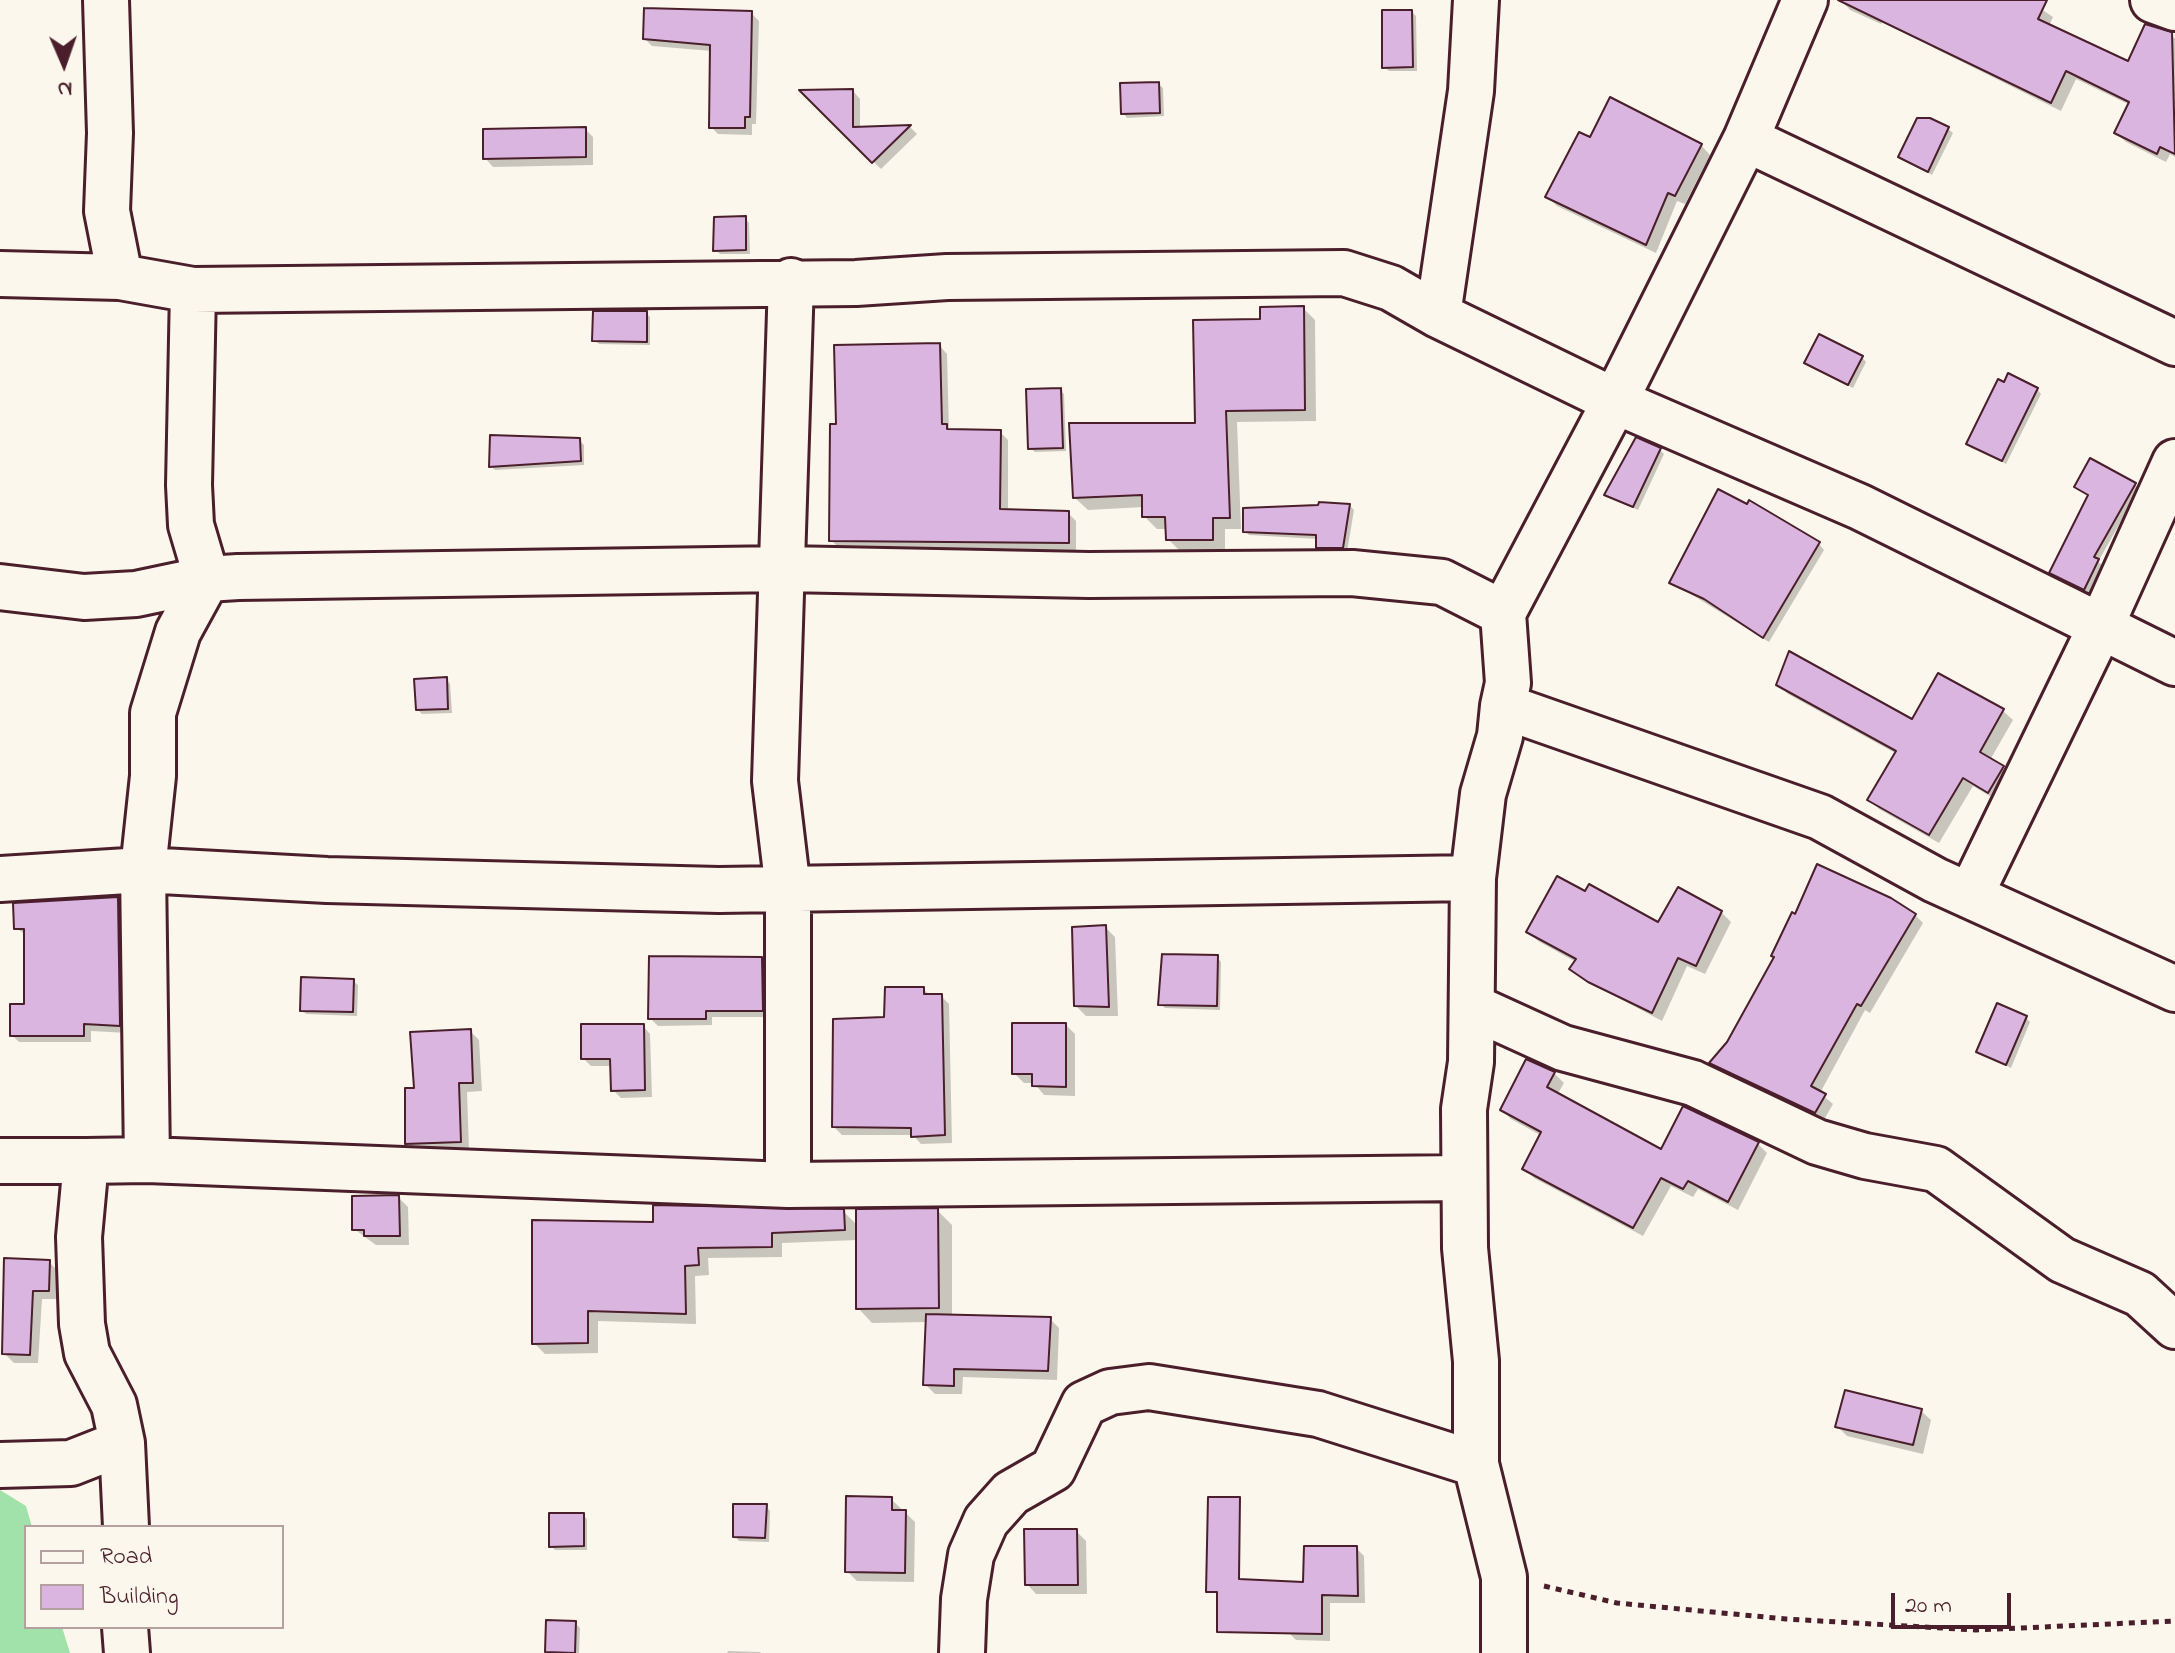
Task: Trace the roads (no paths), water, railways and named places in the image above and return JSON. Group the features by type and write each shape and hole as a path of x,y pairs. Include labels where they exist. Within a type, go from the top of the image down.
{"street":[{"path":"106,0 110,133 107,211 120,277"},
{"path":"1438,315 1471,91 1476,0"},
{"path":"1504,1653 1504,1577 1476,1464 1476,1361 1465,1248 1464,1178 1464,1109 1471,1062 1473,1007 1473,878 1483,794 1500,736 1508,683 1503,613 1615,401 1746,139 1805,0"},
{"path":"2153,0 2175,8"},
{"path":"1746,139 2175,343"},
{"path":"0,274 120,277 193,290 1344,273 1391,288 1438,315 1615,401 1860,507 2175,663"},
{"path":"788,1185 788,890 775,781 791,281"},
{"path":"147,1160 143,870 153,776 153,713 178,632 207,579 191,525 189,485 193,290"},
{"path":"1970,896 2100,628 2175,462"},
{"path":"0,587 84,597 136,594 207,579 784,569 1089,575 1352,573 1442,582 1503,613"},
{"path":"1503,706 1820,817 1970,896 2175,989"},
{"path":"0,879 143,870 391,882 788,890 1473,878"},
{"path":"1473,1007 1563,1048 1693,1083 1817,1142 1865,1156 1936,1169 2062,1260 2140,1294 2175,1326"},
{"path":"0,1161 147,1160 788,1185 1464,1178"},
{"path":"86,1161 79,1237 82,1324 87,1353 114,1405 122,1443 126,1525"},
{"path":"962,1653 964,1599 971,1555 986,1521 1011,1493 1053,1469 1084,1404 1110,1392 1149,1387 1318,1414 1476,1464"},
{"path":"0,1465 71,1463 122,1443"},
{"path":"125,1629 127,1653"}]}
